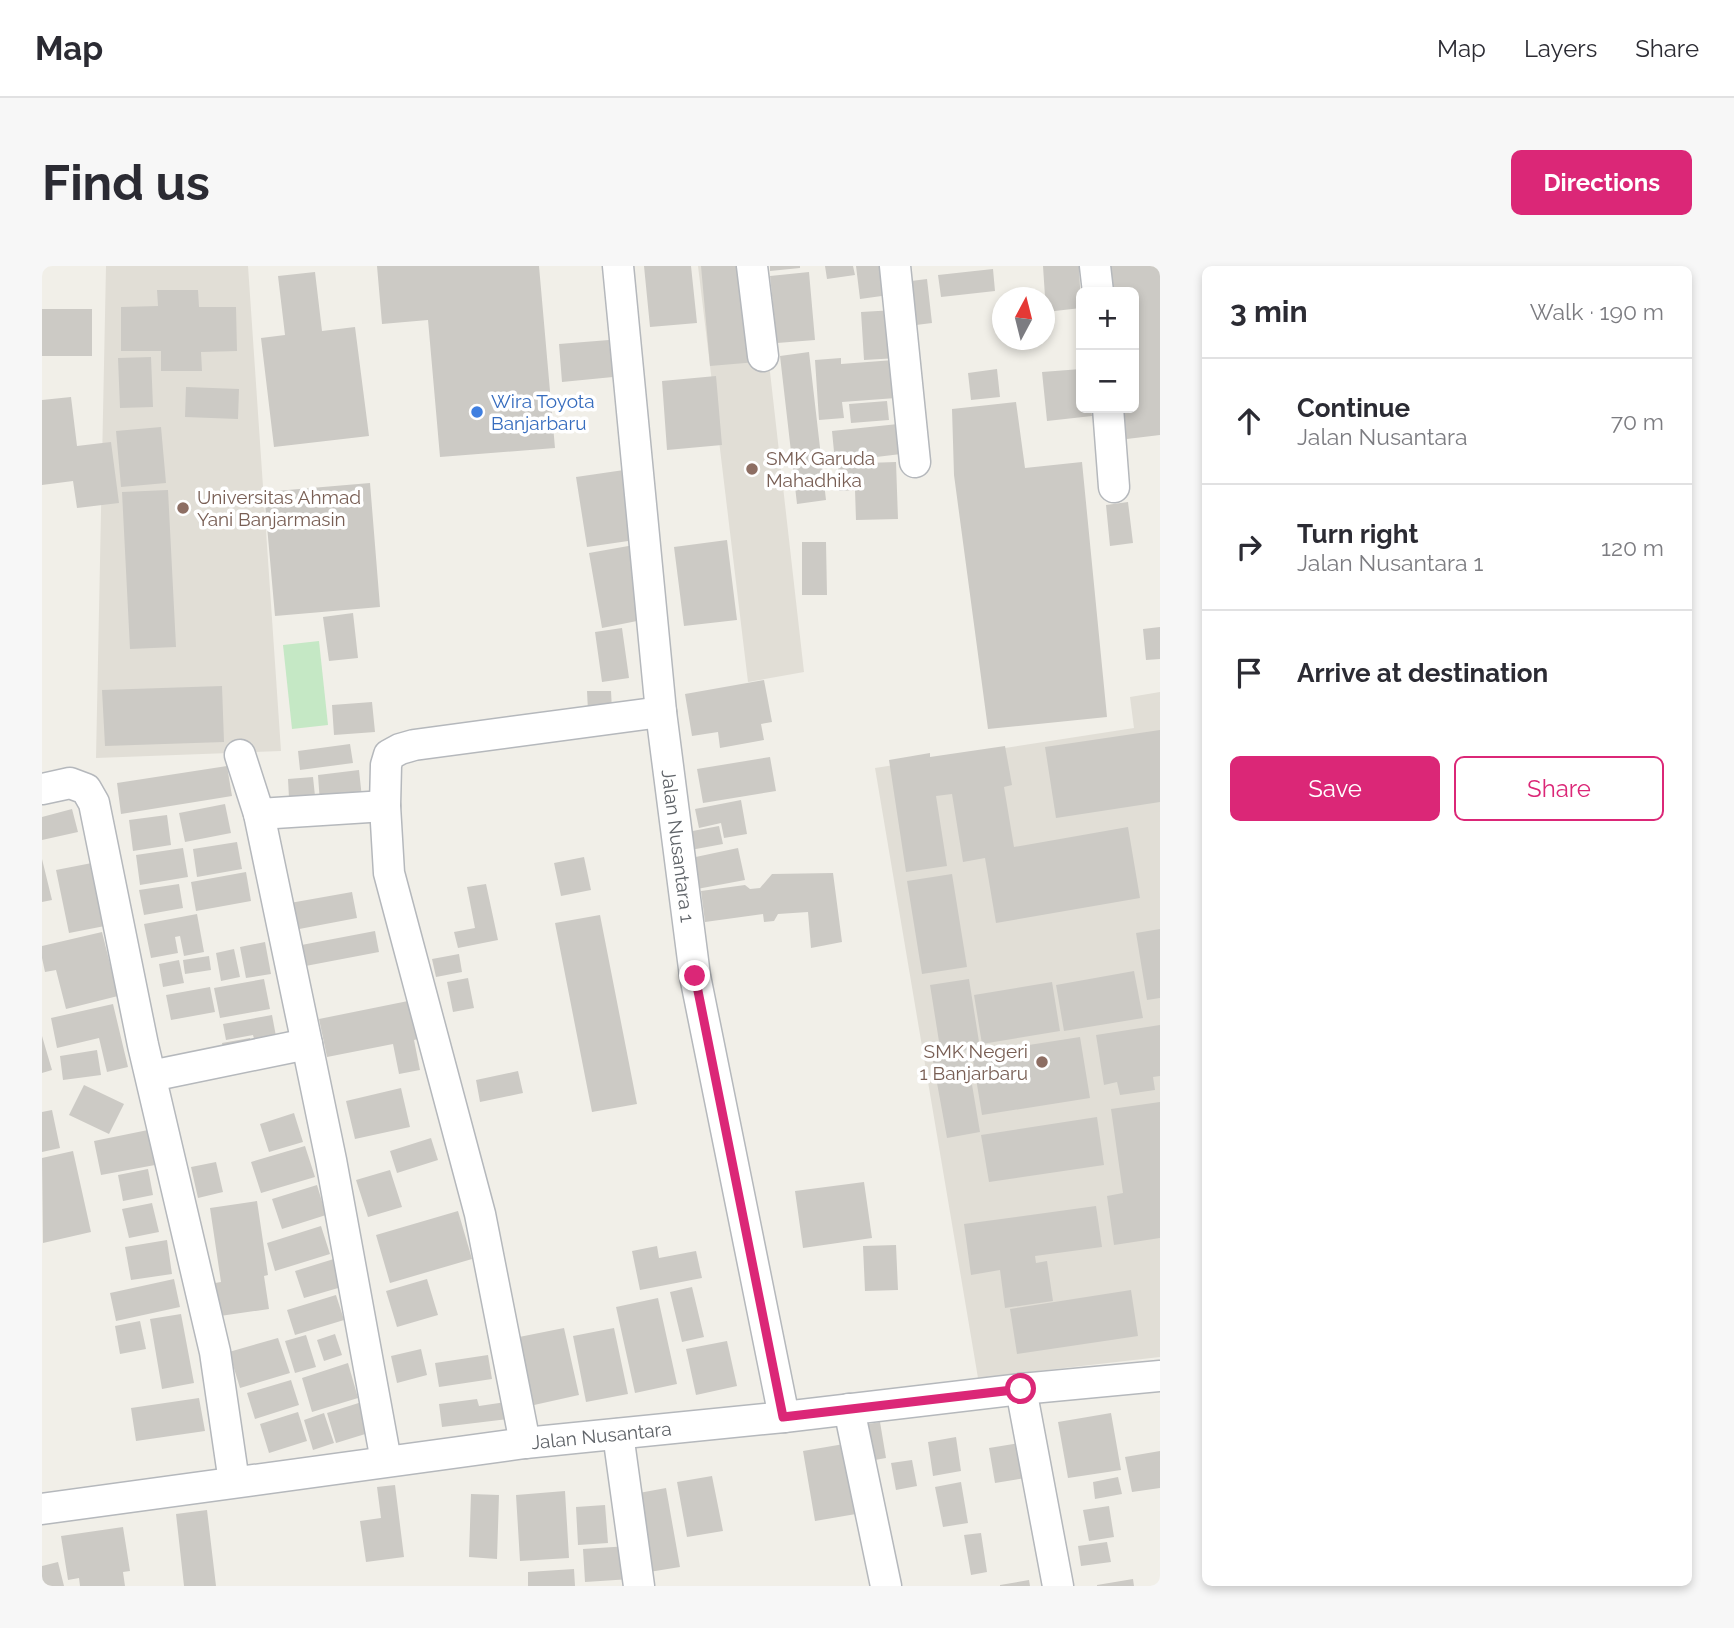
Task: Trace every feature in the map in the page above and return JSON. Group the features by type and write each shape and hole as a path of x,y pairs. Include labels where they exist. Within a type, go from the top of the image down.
{"street":[{"name":"Jalan Nusantara 1","path":"618,266 662,712 695,976 783,1417"},
{"path":"752,266 763,356"},
{"path":"895,266 915,462"},
{"path":"1095,266 1097,287"},
{"path":"1108,413 1114,488"},
{"path":"525,1443 480,1214 389,873 385,806 386,765 389,755 400,748 662,712"},
{"path":"240,755 259,814 331,1160 386,1461"},
{"path":"42,789 70,783 86,789 94,803 150,1076 215,1352 234,1482"},
{"path":"259,814 385,806"},
{"path":"150,1076 307,1044"},
{"name":"Jalan Nusantara","path":"42,1508 525,1443 1160,1376"},
{"path":"1021,1389 1058,1586"},
{"path":"849,1409 886,1586"},
{"path":"618,1434 639,1586"}],"shaded area":[{"name":"Universitas Ahmad Yani Banjarmasin","path":"106,266 248,266 281,751 96,758"},
{"name":"SMK Garuda Mahadhika","path":"698,266 758,266 804,672 748,682"},
{"name":"SMK Negeri 1 Banjarbaru","path":"1160,692 1160,1357 978,1378 875,768 1134,728 1130,697"}],"green space":[{"path":"319,641 328,725 292,729 283,645"}],"building":[{"path":"377,266 539,266 555,448 440,457 428,320 382,324"},
{"path":"644,266 691,266 697,323 650,327"},
{"path":"701,266 748,266 757,362 710,366"},
{"path":"770,266 800,266 800,268 770,271"},
{"path":"825,266 853,266 855,275 827,279"},
{"path":"856,266 885,266 889,295 860,299"},
{"path":"1043,266 1079,266 1080,287 1076,287 1076,309 1055,311 1055,287 1044,287"},
{"path":"1095,266 1160,266 1160,435 1110,441 1108,413 1139,413 1139,287 1097,287"},
{"path":"993,269 995,287 992,287 992,291 941,297 938,275"},
{"path":"315,272 322,331 355,327 369,436 274,447 261,338 285,335 278,276"},
{"path":"809,272 815,340 777,343 770,276"},
{"path":"927,279 932,323 908,326 903,282"},
{"path":"157,290 198,290 199,307 236,307 237,351 201,352 202,371 161,371 161,351 121,351 121,307 158,306"},
{"path":"42,309 92,309 92,356 42,356"},
{"path":"895,310 898,358 864,360 861,312"},
{"path":"609,340 613,377 562,382 559,344"},
{"path":"809,352 826,500 797,504 780,356"},
{"path":"151,357 153,407 120,408 118,358"},
{"path":"841,358 841,364 894,360 896,398 842,402 844,418 819,420 815,360"},
{"path":"997,369 1000,397 971,400 968,373"},
{"path":"1076,369 1076,413 1092,413 1092,416 1047,421 1042,372"},
{"path":"716,376 722,445 667,450 662,381"},
{"path":"186,387 239,389 238,419 185,417"},
{"path":"71,397 77,446 111,442 119,503 77,508 73,481 42,485 42,400"},
{"path":"887,401 889,420 851,423 849,404"},
{"path":"1016,402 1025,468 1082,462 1107,717 988,729 954,475 952,409"},
{"path":"898,424 901,454 835,462 832,431"},
{"path":"161,427 166,483 121,487 116,431"},
{"path":"896,462 898,519 856,520 855,490 839,491 838,464"},
{"path":"624,470 635,540 587,547 576,477"},
{"path":"370,483 380,607 275,616 264,492"},
{"path":"168,490 176,647 130,649 122,492"},
{"path":"1128,502 1133,543 1110,546 1106,505"},
{"path":"727,540 737,620 684,626 674,547"},
{"path":"802,542 826,542 827,595 802,595"},
{"path":"634,545 647,619 602,628 589,553"},
{"path":"353,613 358,658 329,661 323,617"},
{"path":"1160,627 1160,659 1146,660 1143,629"},
{"path":"622,628 629,678 602,682 595,632"},
{"path":"764,680 772,722 761,724 764,740 720,748 718,732 692,736 685,694"},
{"path":"222,686 224,742 105,746 102,690"},
{"path":"587,691 611,691 612,710 588,711"},
{"path":"372,702 375,732 334,735 332,705"},
{"path":"1160,730 1160,802 1056,818 1045,747"},
{"path":"350,744 353,763 300,770 298,751"},
{"path":"1005,746 1012,785 1004,787 1014,847 1128,827 1140,898 996,923 985,858 963,862 952,794 936,796 947,866 906,872 889,760"},
{"path":"770,757 776,791 703,803 697,769"},
{"path":"227,766 232,796 121,814 117,783"},
{"path":"359,770 362,798 320,803 318,775"},
{"path":"313,777 315,796 289,798 288,779"},
{"path":"741,800 747,834 724,838 721,823 699,828 695,809"},
{"path":"225,804 231,833 185,842 179,813"},
{"path":"72,809 78,832 42,840 42,817"},
{"path":"167,815 171,845 133,851 129,820"},
{"path":"719,826 723,844 685,851 682,833"},
{"path":"237,842 242,869 197,877 193,849"},
{"path":"183,848 188,877 140,885 136,855"},
{"path":"738,848 745,880 697,889 691,858"},
{"path":"584,857 591,890 561,896 554,863"},
{"path":"42,859 52,900 42,902"},
{"path":"97,862 110,925 69,933 56,870"},
{"path":"246,872 251,901 196,911 191,882"},
{"path":"833,873 842,942 811,948 808,912 778,914 774,921 764,922 763,914 705,922 701,891 745,885 750,889 760,888 772,874"},
{"path":"952,874 967,967 922,974 907,881"},
{"path":"179,884 183,908 144,915 139,890"},
{"path":"486,884 498,940 458,948 454,932 475,928 467,887"},
{"path":"352,892 357,918 294,930 290,903"},
{"path":"197,914 204,952 184,956 180,936 175,937 178,953 151,958 144,924"},
{"path":"600,915 637,1104 592,1112 555,923"},
{"path":"1160,929 1160,998 1147,1000 1136,933"},
{"path":"375,931 379,952 295,968 291,947"},
{"path":"102,932 118,996 66,1009 56,970 45,972 42,946"},
{"path":"265,942 271,974 246,978 240,947"},
{"path":"234,949 240,977 221,981 216,953"},
{"path":"459,954 462,972 436,977 432,959"},
{"path":"209,956 211,970 185,974 183,960"},
{"path":"179,960 184,983 163,987 159,964"},
{"path":"1134,971 1143,1018 1064,1031 1056,985"},
{"path":"468,978 474,1008 453,1012 447,982"},
{"path":"264,979 270,1009 220,1018 214,988"},
{"path":"969,979 980,1048 941,1054 930,985"},
{"path":"1052,982 1060,1031 982,1044 974,995"},
{"path":"210,987 215,1012 171,1020 166,995"},
{"path":"413,1000 421,1038 414,1040 420,1070 399,1074 393,1044 327,1057 319,1019"},
{"path":"113,1004 128,1067 107,1072 99,1038 57,1048 51,1018"},
{"path":"272,1015 278,1047 257,1051 253,1035 226,1040 223,1024"},
{"path":"1160,1025 1160,1076 1153,1077 1155,1090 1120,1095 1117,1082 1104,1085 1096,1035"},
{"path":"42,1036 52,1070 42,1073"},
{"path":"1080,1037 1090,1098 982,1115 972,1054"},
{"path":"250,1038 253,1051 225,1056 222,1043"},
{"path":"97,1050 101,1075 63,1080 60,1056"},
{"path":"967,1055 980,1132 947,1138 933,1061"},
{"path":"518,1071 523,1093 480,1102 476,1080"},
{"path":"84,1085 124,1104 109,1134 69,1115"},
{"path":"401,1088 410,1127 355,1139 346,1101"},
{"path":"1160,1102 1160,1238 1114,1245 1107,1196 1123,1193 1111,1109"},
{"path":"52,1110 60,1148 42,1152 42,1112"},
{"path":"294,1113 303,1142 269,1152 260,1124"},
{"path":"1097,1117 1104,1165 989,1182 981,1135"},
{"path":"148,1130 155,1165 101,1175 94,1141"},
{"path":"431,1138 438,1160 397,1173 390,1151"},
{"path":"305,1146 315,1177 261,1193 251,1162"},
{"path":"73,1151 91,1232 43,1243 42,1158"},
{"path":"216,1162 223,1192 198,1198 191,1167"},
{"path":"148,1169 153,1195 123,1201 118,1175"},
{"path":"390,1170 402,1207 368,1217 356,1180"},
{"path":"864,1182 872,1238 803,1248 795,1191"},
{"path":"317,1185 326,1215 282,1229 272,1199"},
{"path":"257,1201 268,1275 264,1276 269,1309 220,1316 215,1283 221,1282 210,1208"},
{"path":"152,1203 159,1232 129,1238 122,1209"},
{"path":"1096,1206 1102,1247 1035,1256 1036,1263 1047,1261 1053,1301 1005,1308 1000,1270 971,1275 964,1224"},
{"path":"458,1211 472,1259 390,1283 376,1235"},
{"path":"321,1226 330,1254 275,1271 267,1243"},
{"path":"167,1240 172,1274 131,1280 125,1247"},
{"path":"896,1245 898,1290 865,1291 863,1246"},
{"path":"657,1246 659,1258 696,1251 702,1278 640,1290 632,1251"},
{"path":"337,1258 345,1286 304,1298 295,1271"},
{"path":"174,1279 180,1307 116,1321 110,1293"},
{"path":"427,1279 438,1315 397,1327 386,1291"},
{"path":"692,1287 704,1337 682,1342 670,1292"},
{"path":"1131,1290 1138,1336 1017,1354 1010,1309"},
{"path":"336,1295 344,1320 295,1335 287,1310"},
{"path":"658,1298 677,1384 635,1393 616,1307"},
{"path":"181,1314 194,1383 162,1389 150,1319"},
{"path":"140,1321 146,1349 120,1354 115,1326"},
{"path":"564,1328 579,1395 534,1405 519,1337"},
{"path":"614,1328 628,1394 586,1402 573,1336"},
{"path":"335,1334 342,1355 324,1361 317,1340"},
{"path":"306,1335 316,1367 295,1373 285,1341"},
{"path":"278,1338 290,1373 240,1388 229,1352"},
{"path":"727,1341 737,1386 696,1395 686,1349"},
{"path":"421,1349 427,1375 397,1383 391,1356"},
{"path":"488,1355 492,1379 439,1387 435,1363"},
{"path":"348,1363 358,1398 312,1412 302,1378"},
{"path":"291,1380 299,1405 255,1419 247,1393"},
{"path":"199,1398 205,1431 136,1441 131,1408"},
{"path":"477,1399 479,1406 506,1402 508,1419 442,1427 439,1404"},
{"path":"365,1401 375,1431 336,1443 327,1413"},
{"path":"298,1412 307,1441 269,1453 260,1424"},
{"path":"324,1413 334,1443 313,1450 304,1420"},
{"path":"1111,1413 1121,1470 1068,1478 1058,1422"},
{"path":"880,1422 886,1458 869,1461 863,1425"},
{"path":"956,1437 961,1471 933,1476 928,1442"},
{"path":"1020,1443 1026,1478 995,1483 989,1448"},
{"path":"844,1444 856,1514 815,1521 803,1451"},
{"path":"1160,1451 1160,1488 1132,1492 1125,1457"},
{"path":"912,1460 917,1486 896,1490 891,1463"},
{"path":"712,1476 723,1531 687,1537 677,1482"},
{"path":"1118,1477 1122,1494 1095,1499 1093,1482"},
{"path":"961,1482 968,1523 943,1527 935,1487"},
{"path":"395,1485 404,1557 366,1562 360,1521 381,1518 377,1487"},
{"path":"666,1488 680,1567 649,1572 645,1552 650,1551 639,1493"},
{"path":"565,1491 569,1558 520,1561 516,1495"},
{"path":"471,1494 499,1495 497,1559 469,1557"},
{"path":"605,1505 608,1543 578,1545 576,1507"},
{"path":"1109,1506 1114,1537 1089,1541 1083,1510"},
{"path":"207,1510 216,1586 184,1586 176,1514"},
{"path":"123,1527 130,1571 123,1572 125,1586 80,1586 79,1578 68,1580 61,1536"},
{"path":"981,1533 987,1572 971,1575 964,1535"},
{"path":"1107,1542 1111,1562 1081,1566 1078,1546"},
{"path":"629,1546 631,1579 585,1582 583,1549"},
{"path":"58,1562 64,1586 42,1586 42,1566"},
{"path":"574,1569 575,1586 528,1586 528,1572"},
{"path":"1133,1579 1134,1586 1097,1586 1097,1585"},
{"path":"1029,1580 1030,1586 1000,1586 1000,1585"}],"place":[{"name":"Wira Toyota Banjarbaru","path":"477,412"},
{"name":"SMK Garuda Mahadhika","path":"752,469"},
{"name":"Universitas Ahmad Yani Banjarmasin","path":"183,508"},
{"name":"SMK Negeri 1 Banjarbaru","path":"1042,1062"}],"route":[{"path":"695,976 783,1417 1021,1389"}]}
